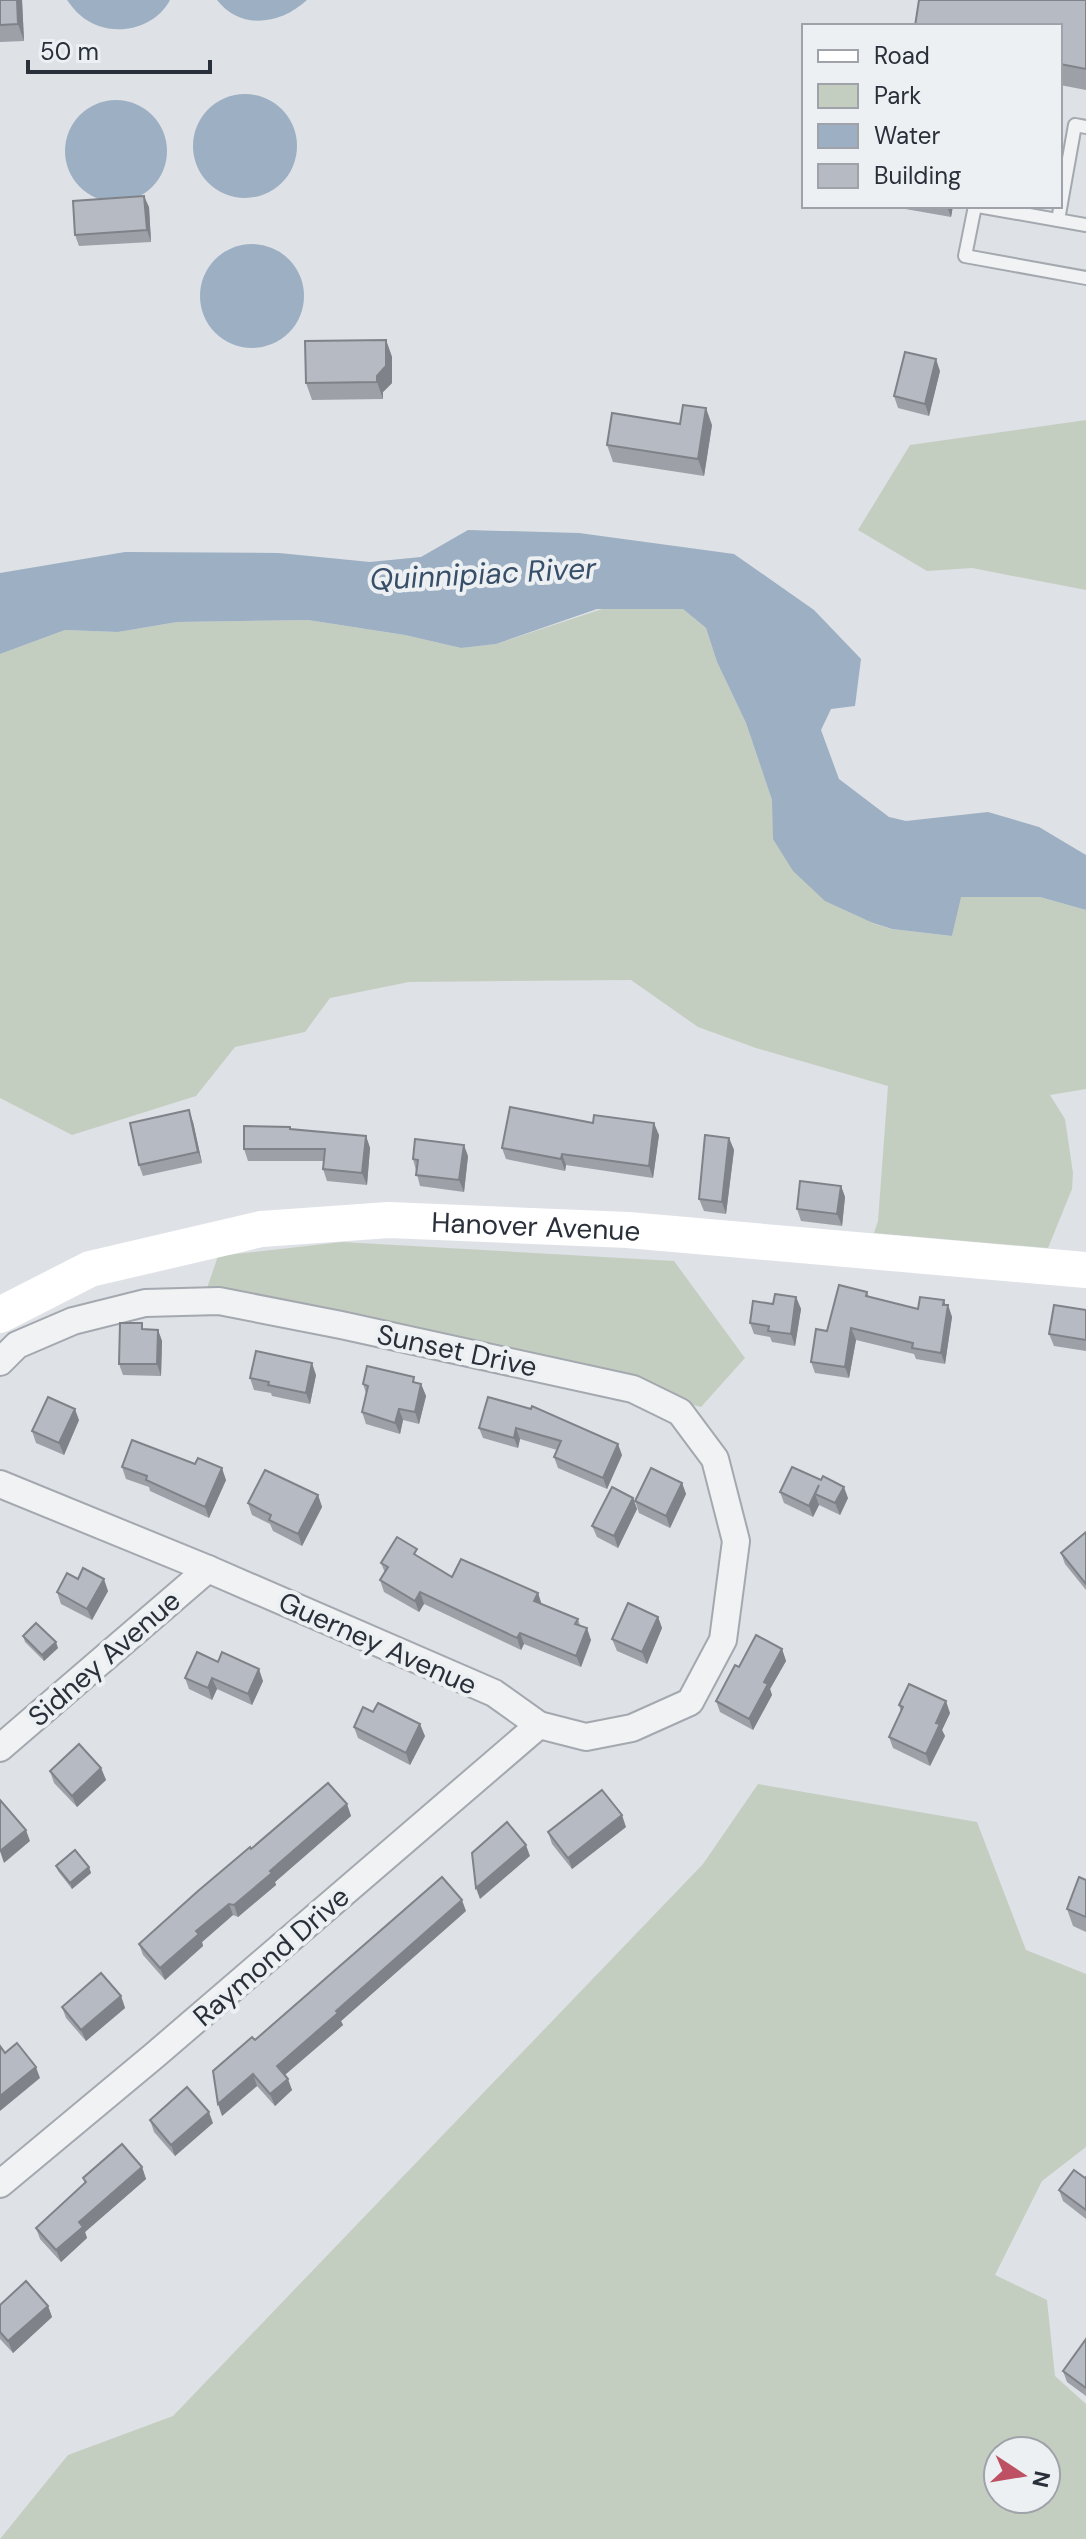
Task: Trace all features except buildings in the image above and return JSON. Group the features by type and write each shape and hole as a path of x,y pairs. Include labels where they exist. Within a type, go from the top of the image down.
{"main road":[{"name":"Hanover Avenue","path":"0,1315 90,1269 261,1229 389,1220 628,1230 1086,1270"}],"street":[{"name":"Sunset Drive","path":"0,1362 17,1345 73,1321 145,1303 219,1301 633,1389 680,1412 715,1459 736,1541 723,1640"},
{"name":"Guerney Avenue","path":"0,1484 208,1569 494,1693 539,1725 586,1737 632,1728 690,1702 723,1640"},
{"name":"Sidney Avenue","path":"0,1748 208,1569"},
{"name":"Raymond Drive","path":"0,2184 167,2045 539,1725"}],"lane":[{"path":"1062,198 1075,125 1086,127"},
{"path":"977,208 965,256 1086,278"},
{"path":"989,208 1086,225"},
{"path":"1058,220 1060,208"}],"green space":[{"path":"1086,420 1086,590 972,568 927,571 858,530 910,445"},
{"path":"602,609 683,609 706,628 717,662 746,723 772,800 872,923 891,929 952,936 960,897 1040,897 1086,910 1086,1089 1050,1095 1065,1119 1073,1173 1072,1189 1048,1248 874,1233 878,1221 888,1086 756,1048 698,1027 631,980 409,982 330,998 305,1032 235,1047 196,1096 72,1135 0,1098 0,654 65,630 118,632 177,622 308,620 405,635 461,648 496,644"},
{"path":"342,1242 674,1261 745,1358 701,1407 207,1288 218,1256"},
{"path":"758,1784 977,1822 1026,1950 1086,1974 1086,2147 1042,2181 995,2275 1047,2300 1055,2376 1086,2404 1086,2539 0,2539 68,2455 173,2416 703,1864"}],"water":[{"path":"67,0 170,0 153,19 141,25 116,29 91,23"},
{"path":"217,0 307,0 285,14 261,21 238,16"},
{"path":"245,94 265,98 282,109 293,126 297,146 293,166 282,183 265,194 245,198 225,194 208,183 197,166 193,146 197,126 208,109 225,98"},
{"path":"116,100 135,104 152,115 163,132 167,151 163,170 152,187 135,198 116,202 97,198 80,187 69,170 65,151 69,132 80,115 97,104"},
{"path":"252,244 272,248 289,259 300,276 304,296 300,316 289,333 272,344 252,348 232,344 215,333 204,316 200,296 204,276 215,259 232,248"},
{"name":"Quinnipiac River","path":"468,530 579,533 734,554 814,610 861,659 855,706 831,709 821,730 839,779 889,817 906,821 988,812 1039,827 1086,855 1086,910 1040,897 961,897 952,936 892,929 825,901 793,871 773,839 772,800 746,723 717,662 706,628 683,609 597,609 496,644 461,648 405,635 308,620 177,622 118,632 65,630 0,654 0,573 125,552 279,553 370,562 421,557"}]}
